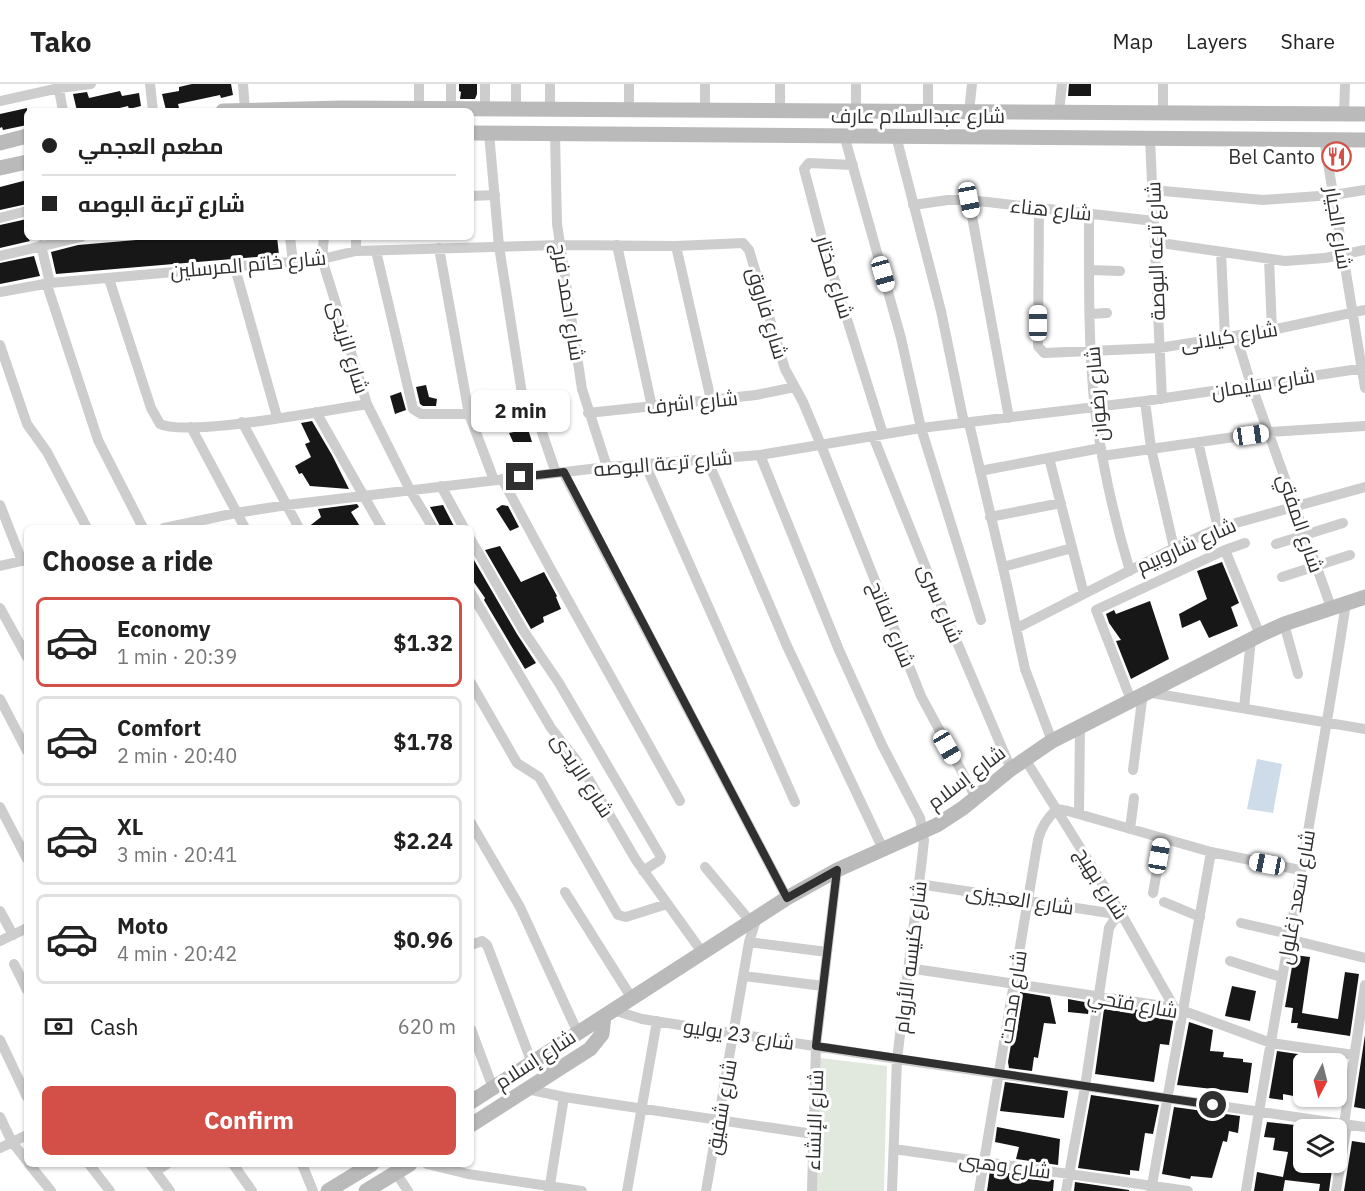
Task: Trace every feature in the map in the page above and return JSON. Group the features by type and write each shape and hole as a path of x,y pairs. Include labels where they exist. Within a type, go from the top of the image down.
{"main road":[{"name":"شارع عبدالسلام عارف","path":"419,108 1365,114"},
{"path":"973,112 987,122 988,128 984,136"},
{"path":"1029,137 1024,123 1032,112"},
{"name":"شارع عبدالسلام عارف","path":"474,133 1365,140"},
{"path":"0,143 24,137"},
{"path":"0,168 24,163"},
{"name":"شارع إسلام","path":"474,1100 787,898 837,870 951,817 1011,769 1052,741 1255,637 1284,624 1365,597"},
{"name":"شارع إسلام","path":"474,1123 597,1042 608,1013"},
{"path":"328,1191 367,1167"},
{"path":"366,1191 405,1167"}],"street":[{"path":"0,101 59,86 91,84"},
{"path":"150,84 153,108"},
{"path":"243,84 245,108"},
{"path":"419,84 419,108"},
{"path":"451,84 451,108"},
{"path":"485,84 485,108"},
{"path":"516,84 516,109"},
{"path":"550,84 550,109"},
{"path":"629,84 629,110"},
{"path":"705,84 705,110"},
{"path":"780,84 780,111"},
{"path":"856,84 856,111"},
{"path":"928,84 928,111"},
{"path":"972,84 973,112"},
{"path":"1059,112 1062,84"},
{"path":"1163,84 1163,112"},
{"path":"1344,114 1345,84"},
{"path":"59,86 63,108"},
{"path":"489,133 499,246 525,413"},
{"name":"شارع احمد فرج","path":"555,134 556,214 582,389 607,467"},
{"path":"844,135 901,338 921,428 981,620"},
{"path":"896,136 941,311 1029,681 1052,741"},
{"name":"شارع ترعه البوصة","path":"1150,139 1162,399"},
{"name":"شارع الجيار","path":"1324,139 1365,388"},
{"name":"شارع مختار","path":"852,165 809,163 804,169 878,435"},
{"path":"1152,190 1263,200 1333,195 1365,190"},
{"path":"474,196 495,195"},
{"name":"شارع هناء","path":"914,206 948,200 969,200 1154,221"},
{"path":"969,200 1009,418"},
{"name":"شارع كيلانى","path":"1039,208 1039,349 1048,353 1159,348 1272,330 1365,310"},
{"path":"0,218 24,213"},
{"name":"شارع رضوان","path":"1089,213 1091,351 1095,408 1101,452 1130,571"},
{"path":"0,256 53,240"},
{"path":"290,240 293,262"},
{"path":"322,259 324,240"},
{"path":"356,240 356,251"},
{"path":"391,240 391,250"},
{"path":"425,240 425,249"},
{"name":"شارع خاتم المرسلين","path":"0,292 48,284 322,259 356,251 439,248 462,242 499,246 560,244 676,246"},
{"name":"شارع فاروق","path":"676,246 737,242 748,247 783,363 821,445"},
{"path":"1155,242 1269,260 1312,260 1365,250"},
{"path":"41,245 48,284 98,440 141,525"},
{"path":"617,246 652,406"},
{"path":"676,246 711,400"},
{"path":"439,248 470,417 498,479 680,801"},
{"path":"376,250 413,409 421,414 470,417 535,412 560,472 787,898"},
{"path":"1221,252 1225,338"},
{"name":"شارع الزيدى","path":"322,259 367,404 410,489 431,525"},
{"path":"1269,260 1272,330"},
{"path":"234,268 277,417"},
{"path":"1089,270 1120,272"},
{"path":"109,279 153,414 160,424 167,427 191,427 242,423 367,404"},
{"path":"1090,314 1107,313"},
{"name":"شارع المفتي","path":"1236,336 1331,607"},
{"path":"0,345 27,424 47,452 85,525"},
{"name":"شارع سليمان","path":"1162,399 1363,368"},
{"name":"شارع اشرف","path":"588,413 769,393 795,387"},
{"name":"شارع ترعة البوصه","path":"191,525 237,513 363,495 607,467 760,454 921,428 1162,399"},
{"path":"1146,401 1151,448 1174,548"},
{"path":"316,412 380,525"},
{"path":"242,423 297,525"},
{"path":"980,471 1049,458 1151,448 1269,432 1365,426"},
{"path":"191,427 243,525"},
{"name":"شارع سرى","path":"878,435 936,593 1011,769"},
{"path":"1198,442 1218,528"},
{"name":"شارع الفاتح","path":"821,445 921,696 976,798"},
{"path":"760,454 839,650 882,745 917,813 923,832"},
{"path":"1049,458 1084,594"},
{"path":"707,459 787,646 883,849"},
{"path":"645,464 795,802"},
{"path":"441,486 462,525"},
{"name":"شارع شاروبيم","path":"1017,628 1218,528 1365,487"},
{"path":"990,518 1060,503"},
{"path":"0,505 24,561 0,566"},
{"path":"1276,544 1342,523"},
{"path":"1133,770 1140,695 1096,610 1225,550 1245,543"},
{"path":"474,545 523,630 559,683 661,857 643,871"},
{"path":"1003,567 1072,548"},
{"path":"1225,550 1255,637 1244,708"},
{"path":"1282,577 1350,555"},
{"name":"شارع الزيدى","path":"474,598 551,728 581,766 643,871 702,952"},
{"name":"شارع سعد زغلول","path":"1246,1191 1281,977 1328,722 1346,603"},
{"path":"0,608 24,652"},
{"path":"1284,624 1298,674"},
{"path":"474,688 517,763 539,777 618,915 626,917 667,904"},
{"path":"1140,695 1244,708 1365,729"},
{"path":"0,699 24,745"},
{"path":"1079,814 1080,726"},
{"name":"شارع بهيج","path":"1025,759 1179,1010"},
{"path":"1130,829 1134,798"},
{"path":"0,807 24,853"},
{"path":"1057,809 1211,852 1300,870"},
{"name":"شارع مدحت","path":"979,1191 1040,831 1050,815 1057,809"},
{"path":"474,828 520,907 578,1033"},
{"name":"شارع كنيسه الأروام","path":"892,1191 897,1059 919,884 923,832"},
{"path":"1153,893 1163,838"},
{"path":"1152,1188 1168,1099 1179,1010 1200,917 1211,852"},
{"path":"705,867 754,919"},
{"name":"شارع الإنشاء","path":"812,1191 816,1046 837,870"},
{"name":"شارع العجيزى","path":"919,884 1122,915"},
{"path":"565,892 631,998"},
{"path":"1164,902 1200,917"},
{"path":"0,911 13,935"},
{"path":"1066,1191 1085,1087 1109,928 1114,920 1122,915"},
{"name":"شارع شفيق","path":"706,1191 754,919"},
{"path":"1241,923 1365,958"},
{"path":"0,941 24,930"},
{"path":"474,942 482,941 487,945 532,1063"},
{"path":"749,942 827,952"},
{"path":"1230,961 1281,977"},
{"path":"14,964 24,984"},
{"name":"شارع فتحي","path":"908,968 1179,1010 1271,1043 1354,1055"},
{"path":"744,976 823,986"},
{"path":"1347,1119 1354,1055 1362,1024 1365,986"},
{"name":"شارع 23 يوليو","path":"608,1013 897,1059 1306,1119"},
{"path":"627,1191 657,1021"},
{"path":"474,1037 493,1088"},
{"path":"0,1040 24,1090"},
{"path":"527,1089 564,1097 813,1134"},
{"path":"549,1189 564,1097"},
{"path":"0,1118 12,1142 24,1158"},
{"name":"شارع 23 يوليو","path":"1347,1125 1365,1127"},
{"path":"0,1148 24,1136"},
{"name":"شارع وهبى","path":"894,1149 1152,1188 1188,1191"},
{"path":"31,1167 51,1191"},
{"path":"91,1167 110,1191"},
{"path":"235,1167 252,1191"},
{"path":"303,1167 313,1191"},
{"path":"440,1167 549,1189 582,1191"},
{"path":"153,1168 170,1191"},
{"path":"396,1173 408,1191"},
{"path":"1336,1191 1339,1173"}],"shaded area":[{"path":"820,1058 887,1066 884,1191 815,1191"}],"water":[{"path":"1257,759 1282,764 1273,813 1247,809"}],"building":[{"path":"192,84 231,84 233,95 221,98 220,95 178,104 179,108 166,108 162,94 179,91 179,87"},
{"path":"459,84 477,84 475,99 460,99"},
{"path":"1069,84 1091,84 1091,96 1068,96"},
{"path":"120,91 122,96 139,93 141,106 76,108 73,94 87,92 89,98"},
{"path":"24,109 24,126 3,130 2,127 0,128 0,114"},
{"path":"24,181 24,205 0,210 0,187"},
{"path":"24,220 24,240 30,241 0,248 0,225"},
{"path":"136,240 277,240 279,255 56,274 51,252 78,245"},
{"path":"34,256 40,276 0,284 0,263"},
{"path":"426,385 429,397 437,399 436,406 420,404 416,387"},
{"path":"401,392 406,410 395,414 390,396"},
{"path":"312,421 349,489 310,486 302,473 299,474 295,466 311,457 305,444 310,442 301,423"},
{"path":"528,429 532,442 513,442 509,433"},
{"path":"357,504 359,507 351,512 359,525 311,525 321,517 318,509"},
{"path":"443,505 453,525 439,525 430,507"},
{"path":"502,505 508,506 519,527 510,531 496,509"},
{"path":"500,546 521,582 544,572 557,596 561,609 543,617 544,622 531,629 485,550"},
{"path":"474,560 536,663 525,669 484,600 485,598 474,582"},
{"path":"1222,562 1239,603 1231,607 1238,626 1209,638 1200,620 1182,628 1179,614 1207,599 1197,571"},
{"path":"1150,601 1169,659 1131,679 1116,641 1121,640 1109,623 1106,614 1114,610 1116,614"},
{"path":"1294,955 1310,957 1302,1013 1338,1019 1345,972 1359,974 1350,1036 1297,1028 1298,1023 1291,1023 1293,1008 1285,1007"},
{"path":"1232,986 1256,991 1250,1021 1225,1016"},
{"path":"1020,992 1050,997 1056,1024 1044,1023 1038,1058 1034,1057 1032,1071 1009,1068 1008,1062"},
{"path":"1068,999 1090,1003 1088,1014 1068,1012"},
{"path":"1115,1006 1174,1016 1169,1045 1160,1044 1154,1082 1095,1074 1104,1009 1115,1011"},
{"path":"1189,1022 1213,1030 1210,1051 1224,1052 1223,1057 1243,1059 1243,1062 1252,1063 1248,1093 1177,1085"},
{"path":"1365,1035 1365,1109 1354,1107"},
{"path":"1277,1051 1293,1053 1293,1096 1283,1094 1283,1100 1269,1098"},
{"path":"1005,1082 1068,1091 1064,1118 1000,1111"},
{"path":"1091,1095 1159,1105 1153,1134 1145,1133 1139,1171 1130,1170 1130,1175 1078,1168"},
{"path":"1174,1107 1240,1116 1238,1133 1229,1131 1227,1142 1223,1141 1212,1178 1191,1176 1190,1179 1162,1174"},
{"path":"1267,1122 1293,1125 1293,1173 1331,1173 1329,1191 1319,1191 1320,1184 1285,1180 1283,1191 1254,1191 1257,1172 1283,1177 1288,1152 1273,1150 1275,1138 1264,1137"},
{"path":"997,1127 1060,1139 1058,1165 1016,1159 1019,1147 995,1142"},
{"path":"1352,1141 1365,1143 1365,1191 1344,1191"},
{"path":"990,1170 1054,1180 1053,1191 987,1191"},
{"path":"1075,1182 1129,1190 1129,1191 1074,1191"}],"place":[{"name":"Bel Canto","path":"1336,156"}],"route":[{"path":"520,477 564,472 787,898 837,870 816,1046 1213,1105"}]}
